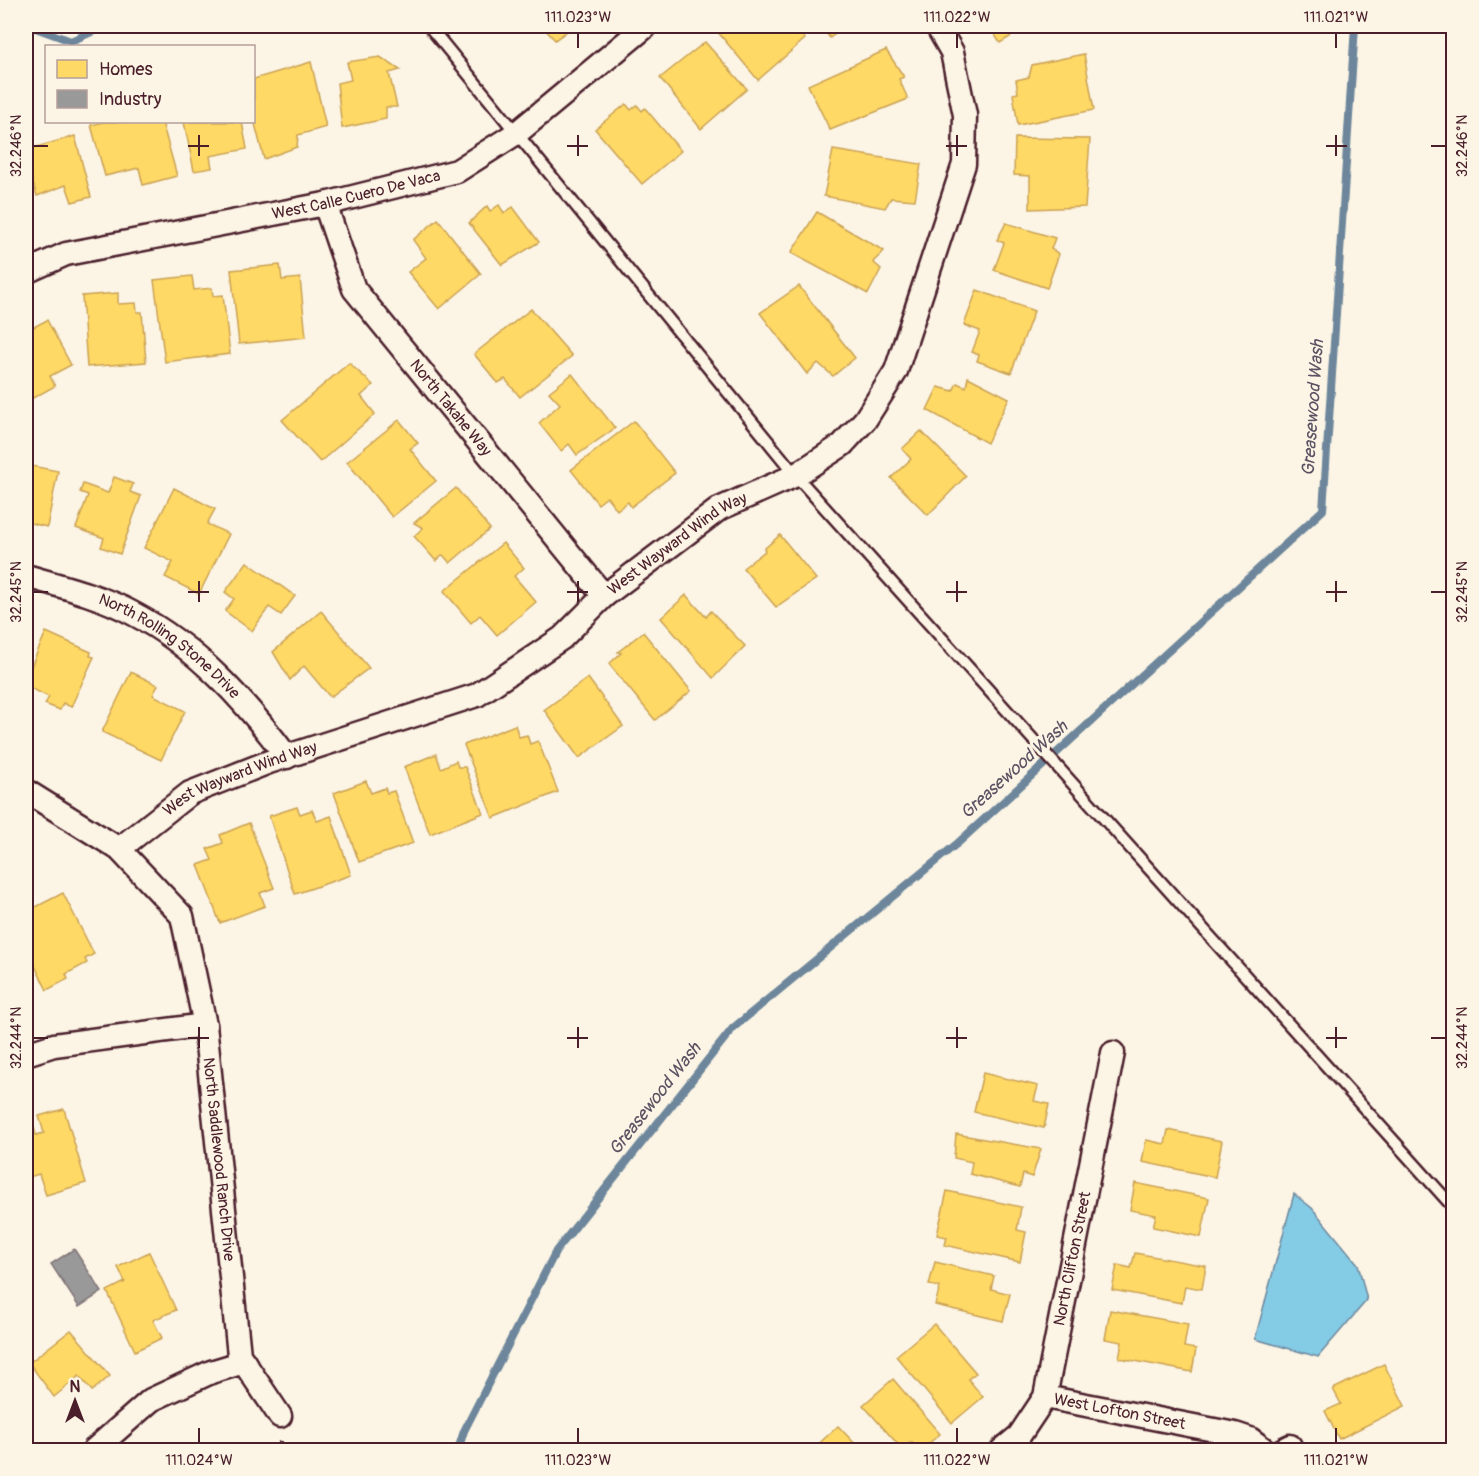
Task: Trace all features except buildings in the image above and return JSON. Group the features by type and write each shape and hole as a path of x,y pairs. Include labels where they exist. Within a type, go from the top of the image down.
{"street":[{"name":"West Calle Cuero De Vaca","path":"26,272 66,254 325,204 457,171 518,132 646,26"},
{"name":"West Wayward Wind Way","path":"119,849 190,794 287,757 477,695 562,638 604,596 718,509 796,475 843,445 865,420 896,370 929,277 964,164 963,105 952,52 937,26"},
{"name":"North Takahe Way","path":"325,204 354,289 604,596"},
{"name":"North Rolling Stone Drive","path":"26,576 63,586 134,614 198,657 256,715 287,757"},
{"name":"North Saddlewood Ranch Drive","path":"26,791 119,849 182,916 205,1024 239,1355 280,1416"},
{"path":"26,1054 54,1045 205,1024"},
{"name":"North Clifton Street","path":"1002,1450 1019,1436 1045,1397 1113,1053"},
{"path":"94,1450 151,1400 211,1372 244,1362"},
{"name":"West Lofton Street","path":"1045,1397 1235,1434 1275,1449"}],"lane":[{"path":"429,26 518,132 796,475 1454,1208"}],"water":[{"path":"1294,1194 1312,1208 1358,1264 1367,1300 1318,1357 1255,1339"}],"waterway":[{"path":"30,26 71,41 105,26"},
{"name":"Greasewood Wash","path":"458,1450 464,1431 556,1251 733,1028 959,842 1323,510 1355,26"}]}
